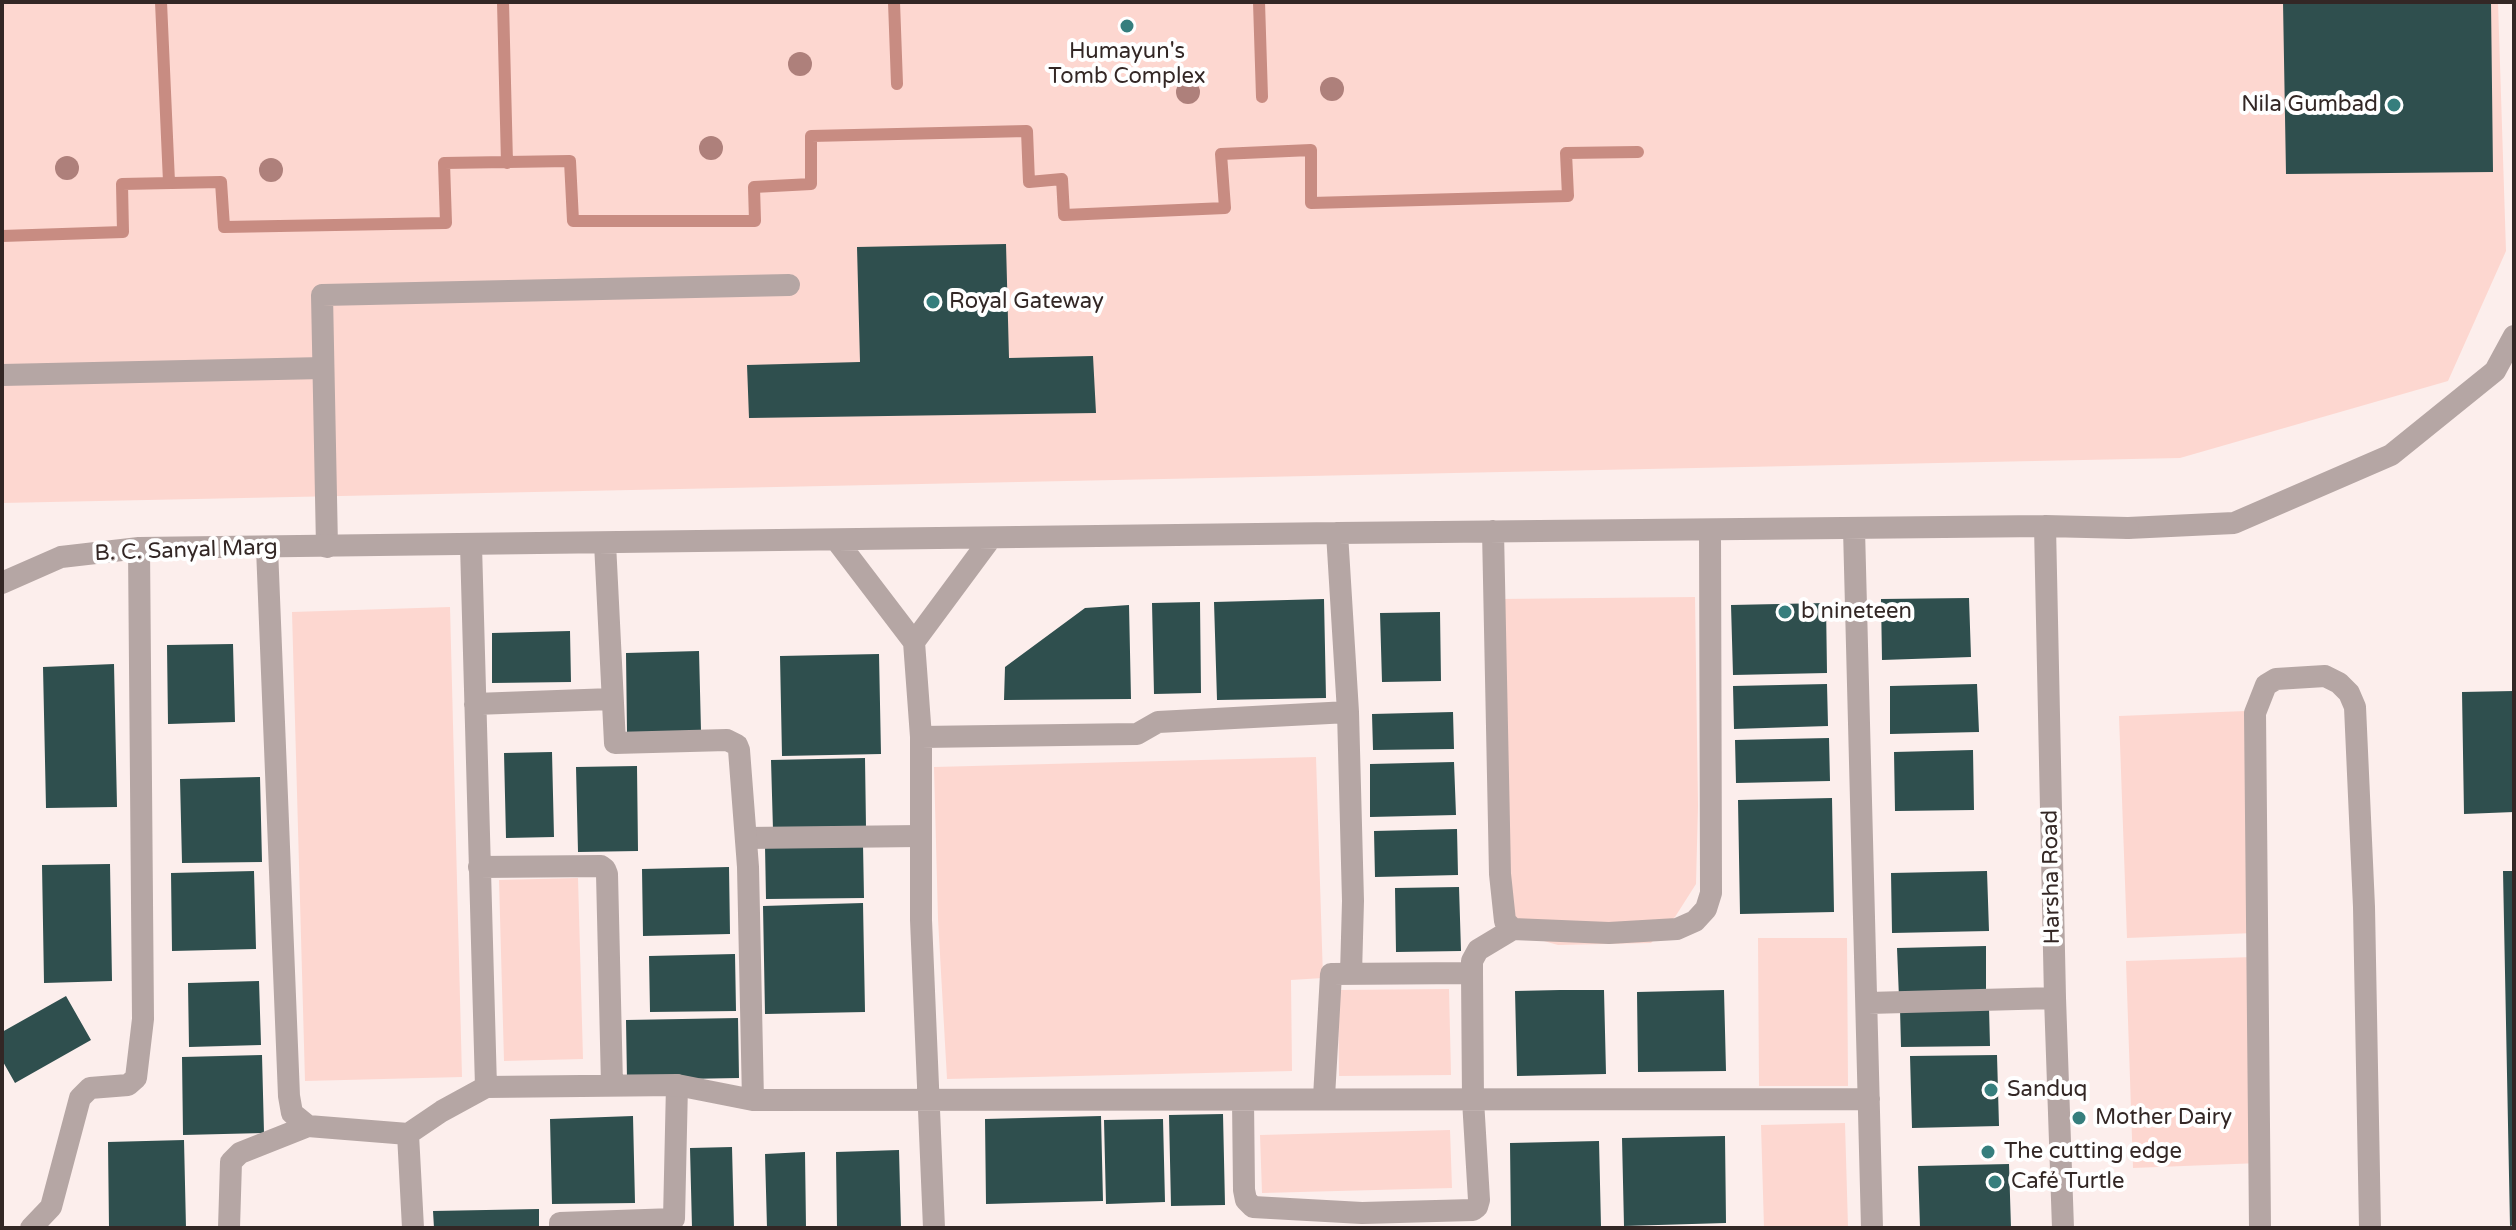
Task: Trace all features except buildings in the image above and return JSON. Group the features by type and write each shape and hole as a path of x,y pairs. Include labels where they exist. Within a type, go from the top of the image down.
{"street":[{"path":"327,547 322,295 789,285"},
{"name":"B. C. Sanyal Marg","path":"2,583 61,557 139,548 1493,531 2128,528 2234,523 2391,455 2495,371 2514,336"},
{"path":"2,375 323,368"},
{"name":"Harsha Road","path":"2045,526 2063,1228"},
{"path":"1854,529 1872,1228"},
{"path":"1243,1100 1244,1190 1249,1204 1259,1208 1362,1220 1473,1210 1477,1207 1472,961 1478,950 1513,929 1609,933 1677,929 1695,921 1706,909 1711,893 1710,530"},
{"path":"1493,531 1500,874 1505,921 1513,929"},
{"path":"1337,533 1348,712 1353,901 1351,974"},
{"path":"914,642 991,538"},
{"path":"837,541 914,642 921,737 920,836 927,1101 934,1228"},
{"path":"605,543 615,743 727,740 737,745 739,750 746,838 753,1100"},
{"path":"471,545 486,1087"},
{"path":"31,1228 51,1207 80,1098 90,1088 128,1085 136,1078 143,1019 139,548"},
{"path":"267,548 289,1096 292,1113 308,1126"},
{"path":"2260,1228 2255,713 2266,685 2276,679 2325,676 2349,693 2356,717 2364,907 2370,1228"},
{"path":"475,704 612,699"},
{"path":"921,737 1137,734 1158,722 1348,712"},
{"path":"746,838 920,836"},
{"path":"479,867 601,866 605,869 612,1085"},
{"path":"1324,1097 1331,974 1472,973"},
{"path":"1868,1003 2055,998"},
{"path":"229,1228 231,1162 240,1153 308,1126 408,1134 486,1087 677,1085 753,1100 1243,1100 1324,1097 1473,1100 1869,1099"},
{"path":"560,1228 560,1223 674,1219 677,1085"},
{"path":"408,1134 413,1228"}],"shaded area":[{"path":"2,2 2498,2 2506,251 2448,381 2180,458 2,503"},
{"path":"1695,597 1696,884 1675,917 1651,943 1558,945 1526,936 1504,900 1498,599"},
{"path":"450,607 462,1077 305,1081 292,612"},
{"path":"2246,711 2254,933 2127,938 2119,716"},
{"path":"1316,757 1323,978 1291,980 1292,1071 947,1079 934,767"},
{"path":"578,878 583,1059 504,1061 499,880"},
{"path":"1758,938 1847,938 1848,1086 1759,1086"},
{"path":"2253,957 2260,1163 2133,1168 2126,961"},
{"path":"1449,989 1451,1075 1339,1076 1338,990"},
{"path":"1845,1123 1848,1227 1764,1228 1761,1125"},
{"path":"1450,1130 1452,1188 1262,1193 1260,1135"}],"waterway":[{"path":"161,2 169,182"},
{"path":"503,2 507,163"},
{"path":"894,2 897,84"},
{"path":"1259,2 1262,97"},
{"path":"2,236 123,232 122,184 221,182 224,227 446,223 444,163 570,161 573,221 755,221 754,187 811,184 811,136 1027,131 1029,182 1062,179 1064,215 1225,208 1221,154 1311,150 1311,203 1568,196 1566,153 1638,152"}],"place":[{"name":"Humayun's Tomb Complex","path":"1127,26"},
{"name":"Nila Gumbad","path":"2394,105"},
{"name":"Royal Gateway","path":"933,302"},
{"name":"b nineteen","path":"1785,612"},
{"name":"Sanduq","path":"1991,1090"},
{"name":"Mother Dairy","path":"2079,1118"},
{"name":"The cutting edge","path":"1988,1152"},
{"name":"Café Turtle","path":"1995,1182"}]}
